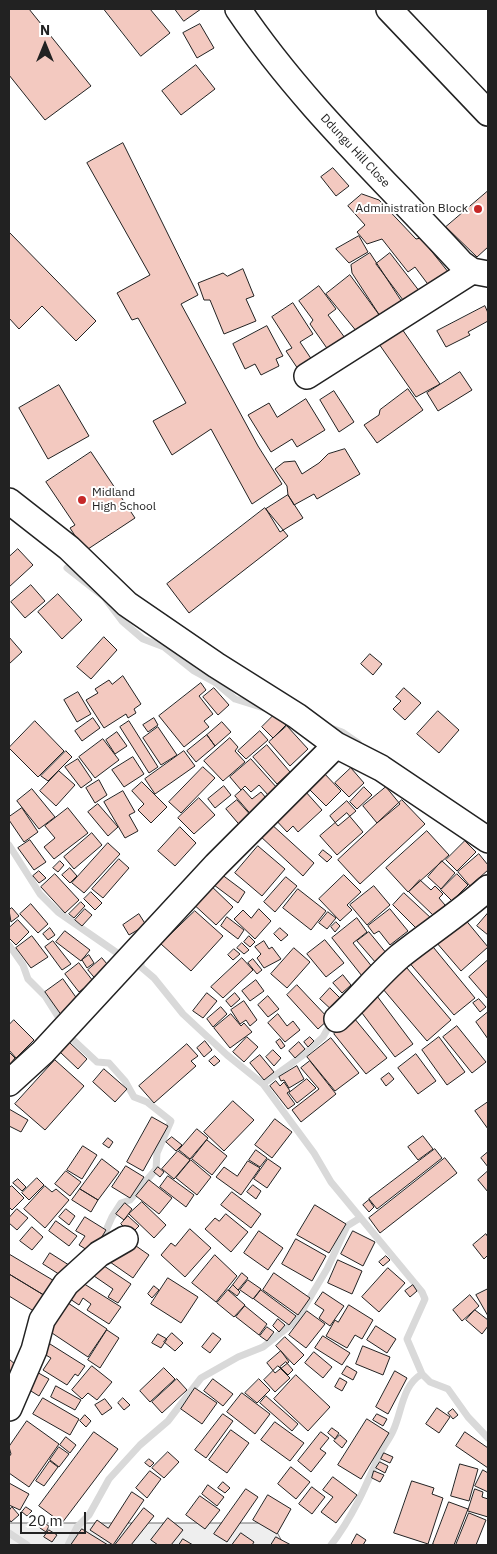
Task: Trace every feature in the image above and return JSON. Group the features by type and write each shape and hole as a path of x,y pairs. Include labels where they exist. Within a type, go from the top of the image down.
{"street":[{"name":"Ddungu Hill Close","path":"238,9 264,47 338,135 480,272"},
{"path":"389,9 488,113"},
{"path":"307,376 480,272"},
{"path":"9,501 69,548 127,604 216,665 297,716 336,745 381,768 488,840"},
{"path":"9,1083 44,1052 216,865 336,745"},
{"path":"337,1019 368,985 399,957 464,909 488,888"},
{"path":"9,1408 34,1350 42,1320 66,1284 100,1254 125,1240"}],"shaded area":[{"path":"9,1523 272,1523 284,1545 9,1545"}],"building":[{"path":"9,9 29,9 91,86 45,120 9,75"},
{"path":"104,9 150,9 170,33 141,56"},
{"path":"175,9 201,9 184,21"},
{"path":"200,24 214,48 197,58 183,33"},
{"path":"196,65 215,89 181,115 162,91"},
{"path":"123,143 198,295 181,304 258,446 282,484 252,504 211,429 172,455 153,421 186,403 138,318 132,320 117,293 150,275 87,163"},
{"path":"333,168 349,186 336,196 321,177"},
{"name":"Administration Block","path":"488,191 488,247 477,257 446,227"},
{"path":"362,194 379,200 416,239 421,238 449,273 430,287 415,267 408,272 382,239 367,244 357,232 365,225 348,206"},
{"path":"9,232 96,321 76,341 42,306 19,329 9,318"},
{"path":"359,236 368,252 349,263 336,249"},
{"path":"370,253 402,302 380,316 352,273 351,265"},
{"path":"390,253 420,292 406,304 376,264"},
{"path":"243,269 254,296 246,299 256,321 224,334 210,300 204,300 198,283 223,273 227,276"},
{"path":"350,275 380,316 362,338 326,294"},
{"path":"319,286 336,309 328,315 348,342 331,354 310,324 313,320 299,301"},
{"path":"293,303 313,334 300,342 314,363 300,372 286,351 292,348 272,317"},
{"path":"485,306 488,313 488,321 468,332 470,335 446,347 437,331"},
{"path":"267,326 283,356 276,359 279,366 261,375 255,364 245,369 233,344"},
{"path":"402,329 440,384 416,397 379,344"},
{"path":"460,372 472,390 438,411 427,393"},
{"path":"59,385 89,436 48,459 19,408"},
{"path":"408,389 423,410 377,443 364,425 379,415 380,410"},
{"path":"334,391 354,422 339,432 320,400"},
{"path":"306,399 325,430 297,447 292,439 271,452 248,415 269,403 277,417"},
{"path":"345,449 360,474 317,499 314,494 294,505 288,495 287,486 275,469 284,462 295,461 302,474 319,463 328,454"},
{"path":"91,452 135,518 85,551 70,528 75,525 46,482"},
{"path":"288,495 303,518 280,532 266,509"},
{"path":"265,508 288,536 189,613 167,584"},
{"path":"18,549 33,565 9,587 9,557"},
{"path":"31,585 45,601 25,618 11,602"},
{"path":"58,594 82,620 62,639 38,612"},
{"path":"9,637 22,652 9,664"},
{"path":"104,637 117,650 91,679 77,667"},
{"path":"370,654 382,664 373,675 361,664"},
{"path":"123,676 141,704 134,709 136,713 128,718 126,714 104,728 86,700 98,693 95,689 109,680 112,684"},
{"path":"201,683 206,690 199,696 213,714 204,721 209,727 184,747 159,716"},
{"path":"214,688 229,705 218,715 203,697"},
{"path":"404,688 421,703 405,720 393,709 401,701 396,697"},
{"path":"78,692 91,714 77,722 64,700"},
{"path":"438,711 459,730 439,753 417,734"},
{"path":"275,714 286,725 273,738 262,727"},
{"path":"93,718 100,728 82,741 75,731"},
{"path":"154,718 158,725 148,732 143,725"},
{"path":"35,721 64,751 38,777 9,748"},
{"path":"129,721 158,767 149,773 120,727"},
{"path":"222,722 231,732 215,746 207,735"},
{"path":"287,726 308,749 290,766 269,742"},
{"path":"158,727 177,755 161,765 143,738"},
{"path":"260,731 268,740 246,759 238,751"},
{"path":"117,732 127,746 115,754 106,740"},
{"path":"207,735 215,746 196,762 187,751"},
{"path":"230,738 238,747 235,751 245,762 223,781 204,761"},
{"path":"103,739 119,760 95,778 79,757"},
{"path":"267,745 290,772 277,784 253,757"},
{"path":"66,751 72,757 48,781 41,776"},
{"path":"184,751 195,766 155,794 145,779"},
{"path":"133,757 144,774 124,787 112,770"},
{"path":"78,759 92,780 81,788 65,767"},
{"path":"251,759 278,789 269,796 259,785 251,792 245,786 241,790 230,777"},
{"path":"203,767 215,778 181,813 169,802"},
{"path":"351,768 364,783 349,797 335,783"},
{"path":"321,770 341,791 326,806 309,789"},
{"path":"59,771 75,785 56,806 40,791"},
{"path":"99,780 107,795 95,803 86,788"},
{"path":"142,782 167,807 151,823 138,810 144,804 132,791"},
{"path":"224,786 231,795 215,808 208,799"},
{"path":"364,787 372,795 357,809 350,802"},
{"path":"386,787 400,804 377,823 363,806"},
{"path":"32,789 55,817 39,829 17,801"},
{"path":"243,789 252,799 261,792 271,804 254,818 235,796"},
{"path":"123,791 135,812 129,815 138,831 125,838 104,802"},
{"path":"305,791 322,810 298,832 293,826 287,832 274,818"},
{"path":"199,798 215,815 194,834 178,818"},
{"path":"237,800 254,819 243,829 226,809"},
{"path":"402,800 425,824 360,884 338,860"},
{"path":"347,801 356,811 338,826 330,816"},
{"path":"98,804 118,827 108,836 88,812"},
{"path":"22,808 38,832 24,842 9,820 9,817"},
{"path":"68,808 88,833 54,859 44,847 55,838 45,826"},
{"path":"347,813 363,832 337,855 320,836"},
{"path":"270,823 314,863 303,876 259,835"},
{"path":"180,827 196,843 175,866 158,851"},
{"path":"427,831 449,855 408,892 386,868"},
{"path":"92,833 102,845 74,869 64,857"},
{"path":"30,840 46,862 34,870 18,848"},
{"path":"465,841 476,852 457,871 446,860"},
{"path":"108,843 120,854 84,893 72,883"},
{"path":"258,846 285,869 262,896 235,873"},
{"path":"323,850 332,857 327,862 319,855"},
{"path":"479,854 488,865 488,870 470,886 458,872"},
{"path":"119,859 129,868 103,898 92,889"},
{"path":"60,861 64,865 58,872 53,868"},
{"path":"442,861 455,873 441,889 428,877"},
{"path":"70,868 77,876 70,883 62,875"},
{"path":"39,871 46,878 39,883 33,876"},
{"path":"217,871 245,892 238,903 210,882"},
{"path":"55,874 79,900 65,913 41,887"},
{"path":"457,874 468,885 452,901 441,890"},
{"path":"344,875 361,892 347,905 352,910 340,921 319,899"},
{"path":"286,877 297,886 275,912 264,902"},
{"path":"420,880 431,890 435,886 443,894 439,898 445,905 434,916 409,892"},
{"path":"207,882 233,907 216,925 190,901"},
{"path":"374,886 390,905 367,925 350,905"},
{"path":"298,889 326,911 311,930 283,908"},
{"path":"91,892 102,903 95,910 84,899"},
{"path":"404,893 432,919 419,931 393,905"},
{"path":"81,902 85,906 74,918 69,914"},
{"path":"31,904 48,924 38,933 20,914"},
{"path":"12,908 19,916 11,922 9,910"},
{"path":"85,909 92,915 82,926 75,920"},
{"path":"259,909 271,921 255,939 234,919 243,910 251,918"},
{"path":"390,909 408,931 390,945 379,931 374,934 368,926"},
{"path":"195,911 223,936 191,971 161,944"},
{"path":"328,912 336,918 327,929 319,923"},
{"path":"488,913 488,935 477,926"},
{"path":"139,914 146,925 129,935 123,925"},
{"path":"227,917 244,930 238,939 221,926"},
{"path":"357,918 367,932 353,943 373,968 362,976 332,938"},
{"path":"464,918 488,947 461,971 436,942"},
{"path":"18,920 29,932 16,945 9,938 9,928"},
{"path":"336,922 340,926 335,932 331,927"},
{"path":"50,928 55,935 48,940 43,934"},
{"path":"280,928 288,935 281,941 274,934"},
{"path":"65,931 90,950 81,961 56,942"},
{"path":"369,932 387,954 376,963 357,941"},
{"path":"32,936 48,957 31,968 16,948"},
{"path":"249,936 255,942 250,947 244,942"},
{"path":"325,940 344,963 326,977 307,954"},
{"path":"53,941 71,964 62,970 45,947"},
{"path":"264,941 269,949 272,947 281,959 264,968 257,958 261,954 255,947"},
{"path":"429,942 475,998 454,1015 407,960"},
{"path":"242,943 249,950 244,954 237,948"},
{"path":"294,948 310,962 287,988 271,974"},
{"path":"234,949 240,954 233,960 228,955"},
{"path":"89,955 94,963 87,968 82,960"},
{"path":"102,958 112,970 98,982 88,970"},
{"path":"242,958 253,970 223,998 211,987"},
{"path":"253,959 262,970 257,974 248,963"},
{"path":"488,960 488,999 469,977"},
{"path":"401,961 451,1020 427,1041 377,982"},
{"path":"79,963 93,981 79,992 65,974"},
{"path":"343,975 351,985 342,993 333,983"},
{"path":"63,979 80,1003 62,1016 45,992"},
{"path":"256,980 264,991 250,1001 242,991"},
{"path":"297,985 329,1019 318,1029 287,995"},
{"path":"330,988 345,1003 335,1013 320,999"},
{"path":"207,993 217,1001 203,1018 193,1011"},
{"path":"235,993 240,999 231,1007 226,1001"},
{"path":"268,996 279,1009 268,1017 258,1005"},
{"path":"377,996 413,1044 395,1057 359,1009"},
{"path":"479,999 486,1007 480,1012 473,1003"},
{"path":"244,1001 257,1020 250,1026 246,1020 240,1024 231,1010"},
{"path":"221,1007 227,1014 213,1027 207,1019"},
{"path":"488,1012 488,1039 476,1022"},
{"path":"231,1014 241,1026 244,1023 252,1032 230,1048 214,1028"},
{"path":"278,1014 287,1026 293,1021 300,1030 285,1042 268,1023"},
{"path":"354,1018 387,1058 366,1074 334,1034"},
{"path":"14,1020 34,1040 16,1058 9,1050 9,1025"},
{"path":"457,1026 486,1062 472,1073 443,1037"},
{"path":"247,1037 258,1047 244,1062 233,1052"},
{"path":"310,1037 314,1041 308,1047 304,1042"},
{"path":"439,1037 465,1072 447,1085 422,1050"},
{"path":"331,1038 359,1073 335,1091 307,1057"},
{"path":"280,1039 285,1046 281,1049 276,1042"},
{"path":"205,1041 212,1050 204,1057 197,1048"},
{"path":"69,1042 87,1059 78,1069 60,1052"},
{"path":"299,1042 305,1049 295,1058 289,1051"},
{"path":"187,1044 198,1056 191,1061 196,1066 154,1103 139,1086"},
{"path":"273,1050 281,1058 274,1066 266,1057"},
{"path":"9,1052 15,1058 10,1064 9,1063"},
{"path":"416,1054 436,1081 418,1094 398,1068"},
{"path":"260,1055 274,1072 264,1080 250,1063"},
{"path":"215,1056 220,1061 214,1066 209,1061"},
{"path":"55,1060 84,1086 45,1130 15,1104"},
{"path":"310,1061 336,1094 301,1122 292,1110 319,1089 301,1068"},
{"path":"297,1066 304,1079 289,1088 284,1080 281,1081 279,1077"},
{"path":"104,1069 127,1089 115,1102 93,1082"},
{"path":"389,1073 394,1079 386,1086 381,1079"},
{"path":"307,1079 316,1088 297,1103 289,1093"},
{"path":"276,1081 280,1086 284,1082 290,1091 287,1093 295,1104 288,1109 270,1086"},
{"path":"233,1101 254,1120 224,1151 204,1132"},
{"path":"488,1102 488,1129 475,1111"},
{"path":"9,1109 28,1120 21,1132 9,1126"},
{"path":"152,1117 168,1126 143,1171 127,1162"},
{"path":"275,1119 292,1132 272,1158 255,1145"},
{"path":"197,1129 208,1138 190,1159 179,1150"},
{"path":"423,1136 433,1149 418,1160 408,1147"},
{"path":"172,1137 182,1145 176,1151 166,1142"},
{"path":"108,1138 113,1142 109,1148 103,1144"},
{"path":"207,1140 227,1156 212,1175 192,1159"},
{"path":"83,1146 97,1155 82,1179 67,1170"},
{"path":"435,1149 442,1158 377,1209 369,1199"},
{"path":"256,1150 267,1158 260,1167 249,1160"},
{"path":"178,1151 190,1160 174,1179 162,1169"},
{"path":"488,1152 488,1167 481,1158"},
{"path":"445,1158 457,1173 380,1233 369,1218"},
{"path":"102,1159 119,1172 98,1200 80,1189"},
{"path":"268,1159 281,1168 267,1188 254,1179"},
{"path":"191,1160 211,1177 197,1195 176,1178"},
{"path":"248,1161 260,1168 241,1195 216,1177 224,1167 237,1176"},
{"path":"126,1166 144,1177 130,1198 112,1187"},
{"path":"158,1167 164,1172 160,1177 154,1172"},
{"path":"66,1171 81,1182 70,1196 55,1184"},
{"path":"488,1171 488,1192 478,1180"},
{"path":"168,1176 194,1195 186,1207 160,1187"},
{"path":"37,1178 44,1185 29,1200 22,1193"},
{"path":"18,1179 26,1187 22,1191 13,1183"},
{"path":"149,1180 172,1198 159,1214 136,1196"},
{"path":"253,1185 261,1191 256,1199 247,1192"},
{"path":"12,1186 24,1198 12,1210 9,1207 9,1188"},
{"path":"45,1186 52,1192 56,1189 69,1200 45,1228 24,1209"},
{"path":"80,1189 98,1200 91,1212 72,1200"},
{"path":"232,1192 261,1214 251,1228 221,1205"},
{"path":"369,1200 374,1207 369,1212 363,1205"},
{"path":"142,1202 166,1225 154,1238 129,1214"},
{"path":"125,1203 132,1209 124,1220 116,1214"},
{"path":"315,1205 346,1224 329,1253 297,1235"},
{"path":"17,1209 28,1218 17,1230 9,1223 9,1218"},
{"path":"66,1209 75,1216 69,1225 59,1217"},
{"path":"226,1214 248,1232 231,1252 205,1229 215,1218 219,1221"},
{"path":"128,1216 139,1226 131,1234 121,1224"},
{"path":"85,1217 106,1230 92,1253 79,1245 85,1236 76,1231"},
{"path":"56,1221 77,1236 69,1246 49,1231"},
{"path":"32,1227 43,1237 32,1250 20,1241"},
{"path":"190,1229 211,1248 185,1277 161,1255 171,1243 175,1246"},
{"path":"259,1231 283,1248 268,1270 244,1253"},
{"path":"353,1231 375,1242 363,1266 341,1254"},
{"path":"486,1234 488,1237 488,1255 484,1259 473,1245"},
{"path":"126,1239 149,1255 133,1278 110,1262"},
{"path":"296,1239 326,1256 312,1281 282,1264"},
{"path":"50,1253 72,1267 65,1278 43,1264"},
{"path":"9,1254 56,1282 47,1297 9,1274"},
{"path":"215,1255 237,1276 216,1302 192,1283"},
{"path":"386,1256 390,1260 383,1266 379,1262"},
{"path":"338,1260 362,1271 352,1294 328,1283"},
{"path":"101,1264 131,1284 118,1303 108,1297 113,1289 94,1276"},
{"path":"388,1268 405,1283 379,1312 362,1297"},
{"path":"242,1273 248,1278 238,1290 233,1285"},
{"path":"274,1273 310,1298 298,1315 263,1290"},
{"path":"9,1274 47,1297 37,1313 9,1296"},
{"path":"168,1278 198,1297 181,1323 151,1304"},
{"path":"78,1280 121,1307 109,1324 87,1310 91,1304 83,1298 79,1305 67,1297"},
{"path":"248,1280 261,1289 253,1299 240,1290"},
{"path":"233,1285 240,1292 237,1296 229,1290"},
{"path":"413,1285 417,1291 410,1297 405,1291"},
{"path":"154,1286 159,1290 152,1298 148,1294"},
{"path":"488,1289 488,1316 476,1295"},
{"path":"228,1290 245,1305 234,1317 217,1303"},
{"path":"261,1290 296,1316 289,1325 254,1299"},
{"path":"323,1292 344,1306 330,1326 319,1318 324,1310 315,1304"},
{"path":"470,1295 479,1306 462,1321 453,1310"},
{"path":"65,1301 107,1329 88,1357 46,1329"},
{"path":"349,1305 373,1320 362,1339 355,1335 347,1348 326,1336 335,1320 338,1322"},
{"path":"245,1306 267,1324 259,1335 236,1317"},
{"path":"475,1310 488,1320 488,1326 482,1334 466,1320"},
{"path":"307,1311 325,1324 306,1348 289,1335"},
{"path":"278,1319 285,1325 279,1332 273,1326"},
{"path":"376,1326 396,1339 387,1353 367,1340"},
{"path":"267,1327 274,1332 267,1341 260,1336"},
{"path":"107,1330 119,1338 100,1368 88,1360"},
{"path":"172,1333 183,1343 175,1351 164,1342"},
{"path":"213,1333 221,1339 210,1353 202,1347"},
{"path":"158,1334 167,1339 161,1348 152,1343"},
{"path":"323,1336 350,1353 342,1365 315,1348"},
{"path":"285,1337 304,1355 294,1365 276,1346"},
{"path":"50,1344 85,1366 78,1376 75,1374 67,1385 43,1370 51,1358 44,1354"},
{"path":"363,1346 390,1357 383,1375 356,1364"},
{"path":"281,1351 289,1362 275,1373 267,1363"},
{"path":"314,1352 332,1367 323,1378 305,1363"},
{"path":"9,1359 16,1365 9,1375"},
{"path":"286,1362 293,1370 288,1375 280,1367"},
{"path":"92,1366 112,1382 97,1400 88,1393 82,1399 72,1390"},
{"path":"278,1366 290,1378 275,1392 264,1380"},
{"path":"347,1366 357,1372 353,1380 342,1374"},
{"path":"164,1368 175,1379 150,1402 140,1391"},
{"path":"35,1371 49,1379 39,1396 26,1388"},
{"path":"395,1371 407,1378 388,1414 376,1407"},
{"path":"296,1375 330,1407 308,1431 274,1399"},
{"path":"340,1378 347,1382 342,1391 335,1387"},
{"path":"177,1379 187,1390 162,1413 152,1402"},
{"path":"213,1379 233,1394 223,1406 204,1391"},
{"path":"259,1379 270,1390 257,1403 245,1393"},
{"path":"56,1386 81,1400 75,1410 51,1397"},
{"path":"195,1388 217,1403 202,1424 181,1409"},
{"path":"242,1393 270,1414 255,1434 227,1412"},
{"path":"266,1396 298,1424 292,1431 260,1403"},
{"path":"43,1398 79,1419 70,1435 33,1414"},
{"path":"123,1398 130,1405 124,1410 118,1403"},
{"path":"105,1399 112,1408 102,1415 95,1405"},
{"path":"437,1408 450,1417 439,1433 426,1424"},
{"path":"453,1409 458,1415 453,1419 448,1413"},
{"path":"223,1414 233,1421 206,1458 195,1450"},
{"path":"377,1414 387,1419 383,1426 373,1420"},
{"path":"85,1415 91,1421 86,1427 80,1421"},
{"path":"367,1419 389,1433 361,1479 338,1465"},
{"path":"27,1421 59,1444 29,1487 9,1473 9,1457 11,1454 9,1447"},
{"path":"275,1422 304,1443 290,1461 261,1440"},
{"path":"332,1428 339,1433 335,1439 328,1433"},
{"path":"231,1430 249,1443 227,1473 209,1460"},
{"path":"94,1432 118,1449 62,1523 39,1506"},
{"path":"321,1432 329,1438 320,1449 326,1453 311,1472 298,1461"},
{"path":"465,1432 488,1448 488,1468 456,1446"},
{"path":"340,1435 347,1441 342,1448 334,1441"},
{"path":"66,1437 76,1445 70,1453 60,1445"},
{"path":"59,1447 69,1454 59,1467 50,1460"},
{"path":"168,1452 179,1462 164,1478 152,1468"},
{"path":"384,1453 393,1457 390,1463 381,1459"},
{"path":"149,1459 154,1463 150,1467 145,1463"},
{"path":"50,1461 58,1467 44,1486 36,1481"},
{"path":"380,1462 388,1466 385,1473 376,1468"},
{"path":"460,1464 478,1469 469,1501 451,1496"},
{"path":"291,1467 310,1482 296,1499 278,1484"},
{"path":"483,1470 488,1473 488,1492 475,1486"},
{"path":"150,1471 161,1479 147,1498 136,1488"},
{"path":"374,1471 384,1475 380,1482 372,1478"},
{"path":"333,1477 357,1495 336,1523 321,1512 333,1497 323,1490"},
{"path":"412,1481 434,1488 432,1494 443,1498 428,1544 394,1533"},
{"path":"223,1482 230,1488 225,1493 218,1488"},
{"path":"9,1483 29,1494 20,1510 9,1505"},
{"path":"208,1485 224,1497 217,1506 202,1494"},
{"path":"312,1487 325,1497 312,1514 299,1504"},
{"path":"246,1489 258,1497 227,1542 214,1534"},
{"path":"475,1489 483,1492 482,1497 488,1499 488,1517 468,1511"},
{"path":"132,1492 144,1500 113,1545 90,1530 97,1520 108,1528"},
{"path":"268,1495 291,1509 277,1534 253,1520"},
{"path":"200,1496 220,1510 205,1529 186,1515"},
{"path":"449,1502 468,1509 454,1545 433,1544"},
{"path":"12,1507 19,1515 11,1522 9,1511"},
{"path":"26,1507 32,1511 27,1516 22,1512"},
{"path":"144,1508 154,1516 131,1545 115,1545"},
{"path":"469,1513 486,1520 476,1545 456,1545"},
{"path":"168,1518 183,1530 171,1545 158,1545 151,1540"},
{"path":"44,1523 49,1526 46,1532 40,1528"},
{"path":"82,1529 108,1545 71,1545"},
{"path":"49,1530 57,1535 52,1542 44,1537"},
{"path":"241,1533 254,1542 252,1545 232,1545"},
{"path":"357,1534 366,1540 363,1545 351,1545"},
{"path":"276,1537 291,1545 271,1545"},
{"path":"183,1539 193,1545 179,1545"}],"waterway":[{"path":"67,568 104,597 122,621 143,639 164,647 194,671 216,683 235,699 267,709"},
{"path":"328,727 342,732 358,743"},
{"path":"9,845 40,894 58,912 123,957"},
{"path":"9,945 23,965 28,979 45,996 62,1023"},
{"path":"141,957 141,967 154,978 183,1014 227,1055 263,1084 314,1153 331,1182 422,1292 425,1299 407,1339 422,1374 430,1382 448,1389 468,1417 488,1438"},
{"path":"263,1084 302,1056 323,1037 332,1021"},
{"path":"67,1034 97,1062 109,1063 125,1081 134,1097 147,1102 171,1121 157,1153 156,1169 130,1200 121,1203 112,1217 99,1246"},
{"path":"68,1545 77,1527 89,1515 109,1479 140,1445 168,1421 201,1378 238,1357 263,1347 296,1321 327,1269 347,1226 360,1218"},
{"path":"331,1545 352,1514 363,1492 396,1424 406,1392 415,1379 422,1374"},
{"path":"9,1533 27,1545"}],"place":[{"name":"Administration Block","path":"478,209"},
{"name":"Midland High School","path":"82,500"}]}
